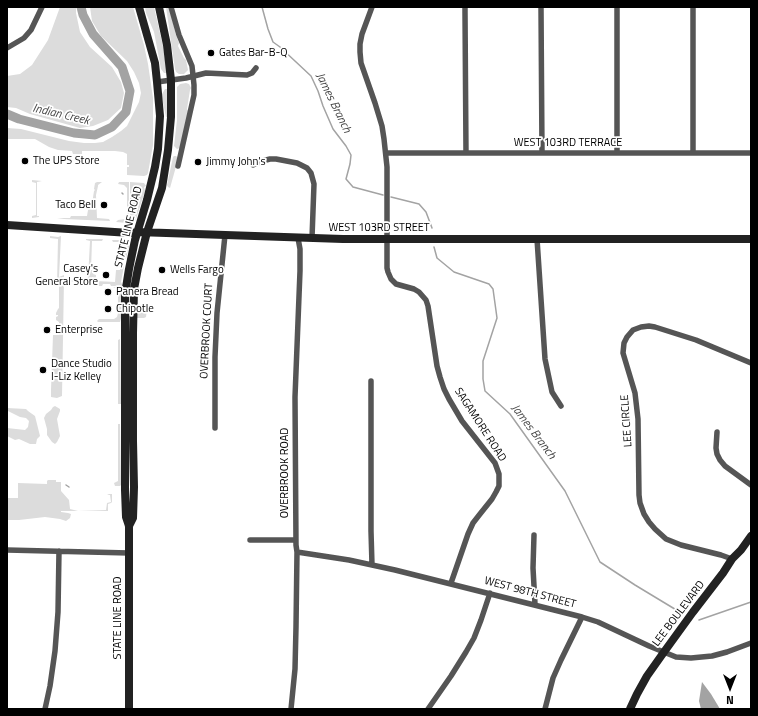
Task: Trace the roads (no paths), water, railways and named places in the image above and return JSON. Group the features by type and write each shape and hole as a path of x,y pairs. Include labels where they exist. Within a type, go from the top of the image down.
{"main road":[{"name":"STATE LINE ROAD","path":"129,709 129,526 126,517 125,490 125,294 137,232 151,185 158,149 160,116 155,63 139,7"},
{"name":"STATE LINE ROAD","path":"129,526 133,518 134,487 134,288 147,232 157,203 166,169 172,111 171,80 167,45 159,7"},
{"name":"WEST 103RD STREET","path":"7,225 130,233 147,232 298,238 751,239"},
{"name":"LEE BOULEVARD","path":"630,709 647,676 685,622 751,536"}],"street":[{"path":"7,48 24,38 31,30 42,7"},
{"path":"171,7 179,35 192,66 194,85 194,95 178,166"},
{"name":"SAGAMORE ROAD","path":"372,7 362,34 360,52 361,63 382,126 386,153 388,272 391,279 396,284 414,289 426,300 437,366 444,389 462,421 495,463 499,474 499,486 468,534 451,583"},
{"path":"465,7 466,153"},
{"path":"541,7 542,153"},
{"path":"617,7 617,153"},
{"path":"693,7 693,153"},
{"path":"157,82 206,73 247,75 252,74 256,68"},
{"name":"WEST 103RD TERRACE","path":"386,153 751,153"},
{"path":"253,165 262,161 276,159 297,163 307,168 311,173 314,184 312,238"},
{"name":"OVERBROOK COURT","path":"214,428 217,314 225,235"},
{"name":"OVERBROOK ROAD","path":"291,709 295,669 296,628 295,397 300,264 298,238"},
{"path":"537,239 545,359 552,392 561,406"},
{"name":"LEE CIRCLE","path":"732,559 681,545 666,539 655,529 644,514 639,496 638,419 635,393 623,353 624,343 633,330 649,326 696,340 751,363"},
{"path":"371,381 372,565"},
{"path":"716,432 716,448 720,460 725,466 751,485"},
{"path":"534,535 533,568 535,604"},
{"path":"250,540 296,540"},
{"path":"7,550 129,553"},
{"path":"45,709 55,651 58,612 59,551"},
{"name":"WEST 98TH STREET","path":"296,552 372,565 535,604 598,622 676,657 702,658 727,652 751,643"},
{"path":"428,709 451,676 474,638 490,593"},
{"path":"544,709 561,660 582,617"}],"waterway":[{"name":"Indian Creek","path":"7,114 19,119 74,133 95,135 112,127 126,112 130,91 122,67 93,34 83,15 81,7"},
{"name":"James Branch","path":"262,7 273,42 311,76 333,129 351,155 346,179 353,187 383,195"},
{"name":"James Branch","path":"391,197 419,204 426,212 432,228"},
{"name":"James Branch","path":"434,247 437,258 454,272 489,284 493,289 497,318 483,361 485,391 510,414 565,491 600,562 683,614"},
{"name":"James Branch","path":"699,620 751,602"}],"place":[{"name":"Gates Bar-B-Q","path":"211,53"},
{"name":"The UPS Store","path":"25,161"},
{"name":"Jimmy John's","path":"198,162"},
{"name":"Taco Bell","path":"104,205"},
{"name":"Wells Fargo","path":"162,270"},
{"name":"Casey's General Store","path":"106,275"},
{"name":"Panera Bread","path":"108,292"},
{"name":"Chipotle","path":"108,309"},
{"name":"Enterprise","path":"47,330"},
{"name":"Dance Studio I-Liz Kelley","path":"43,370"}]}
